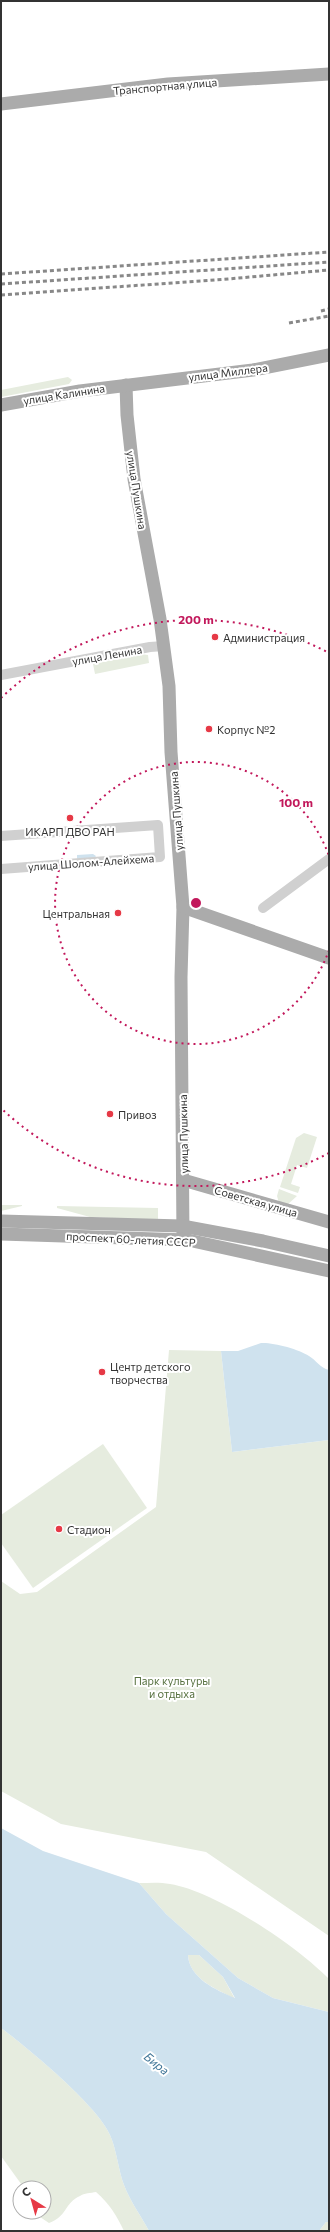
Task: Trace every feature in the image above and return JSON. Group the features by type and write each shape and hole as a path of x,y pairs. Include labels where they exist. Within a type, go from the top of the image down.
{"main road":[{"name":"Транспортная улица","path":"1,104 168,84 329,74"},
{"name":"улица Миллера","path":"126,385 253,370 329,355"},
{"name":"улица Калинина","path":"1,405 54,395 126,385"},
{"name":"улица Пушкина","path":"126,385 127,415 134,479 164,646 183,907 181,977 183,1180 182,1240"},
{"path":"183,907 329,958"},
{"name":"Советская улица","path":"183,1180 329,1222"},
{"name":"проспект 60-летия СССР","path":"1,1221 182,1226 263,1240 329,1256"},
{"name":"проспект 60-летия СССР","path":"1,1234 182,1240 257,1253 329,1271"}],"street":[{"name":"улица Ленина","path":"4,674 150,647 164,646"},
{"name":"улица Шолом-Алейхема","path":"1,836 158,825 160,857 1,868"},
{"path":"263,908 329,859"}],"green space":[{"path":"68,377 72,380 69,384 1,397 1,390"},
{"path":"140,654 148,655 149,663 95,674 93,664"},
{"path":"304,1133 317,1137 307,1168 297,1165 291,1184 300,1187 298,1193 280,1187 296,1138"},
{"path":"279,1189 297,1196 287,1205 279,1203 277,1196"},
{"path":"1,1205 22,1205 22,1206 1,1211"},
{"path":"57,1206 158,1208 158,1220 90,1217 57,1208"},
{"name":"Парк культуры и отдыха","path":"169,1350 221,1351 232,1452 329,1440 329,1936 206,1852 61,1824 1,1791 1,1581 20,1594 37,1592 156,1507"},
{"name":"Стадион","path":"103,1444 147,1508 33,1588 1,1543 1,1515"},
{"path":"139,1883 166,1883 209,1897 232,1908 276,1936 297,1951 329,1979 329,2012 273,1998 238,1978 166,1914"},
{"path":"188,1955 199,1955 223,1977 235,1999 212,1987 199,1977 193,1971"},
{"path":"1,2028 61,2078 92,2109 103,2123 110,2135 126,2191 149,2231 124,2231 112,2210 96,2192 83,2194 75,2199 59,2217 49,2223 44,2220 52,2220 52,2180 18,2180 1,2156"},
{"path":"326,2222 329,2222 329,2231 319,2231"}],"water":[{"path":"93,854 96,856 93,860 77,861 77,855"},
{"path":"261,1343 278,1345 305,1353 323,1368 329,1370 329,1440 232,1452 221,1351 238,1351"},
{"name":"Бира","path":"1,1828 43,1851 139,1883 166,1914 238,1978 273,1998 329,2012 329,2222 326,2222 319,2231 149,2231 126,2191 110,2135 103,2123 92,2109 61,2078 1,2028","holes":["188,1955 199,1955 223,1977 235,1998 212,1987 198,1977 193,1970"]}],"railway":[{"path":"1,274 329,252"},
{"path":"1,284 329,262"},
{"path":"1,295 228,279 329,270"},
{"path":"321,311 329,309"},
{"path":"289,323 329,316"}],"place":[{"name":"Администрация","path":"215,637"},
{"name":"Корпус №2","path":"209,729"},
{"name":"ИКАРП ДВО РАН","path":"70,818"},
{"name":"Центральная","path":"118,913"},
{"name":"Привоз","path":"110,1114"},
{"name":"Центр детского творчества","path":"102,1372"},
{"name":"Стадион","path":"59,1529"}]}
